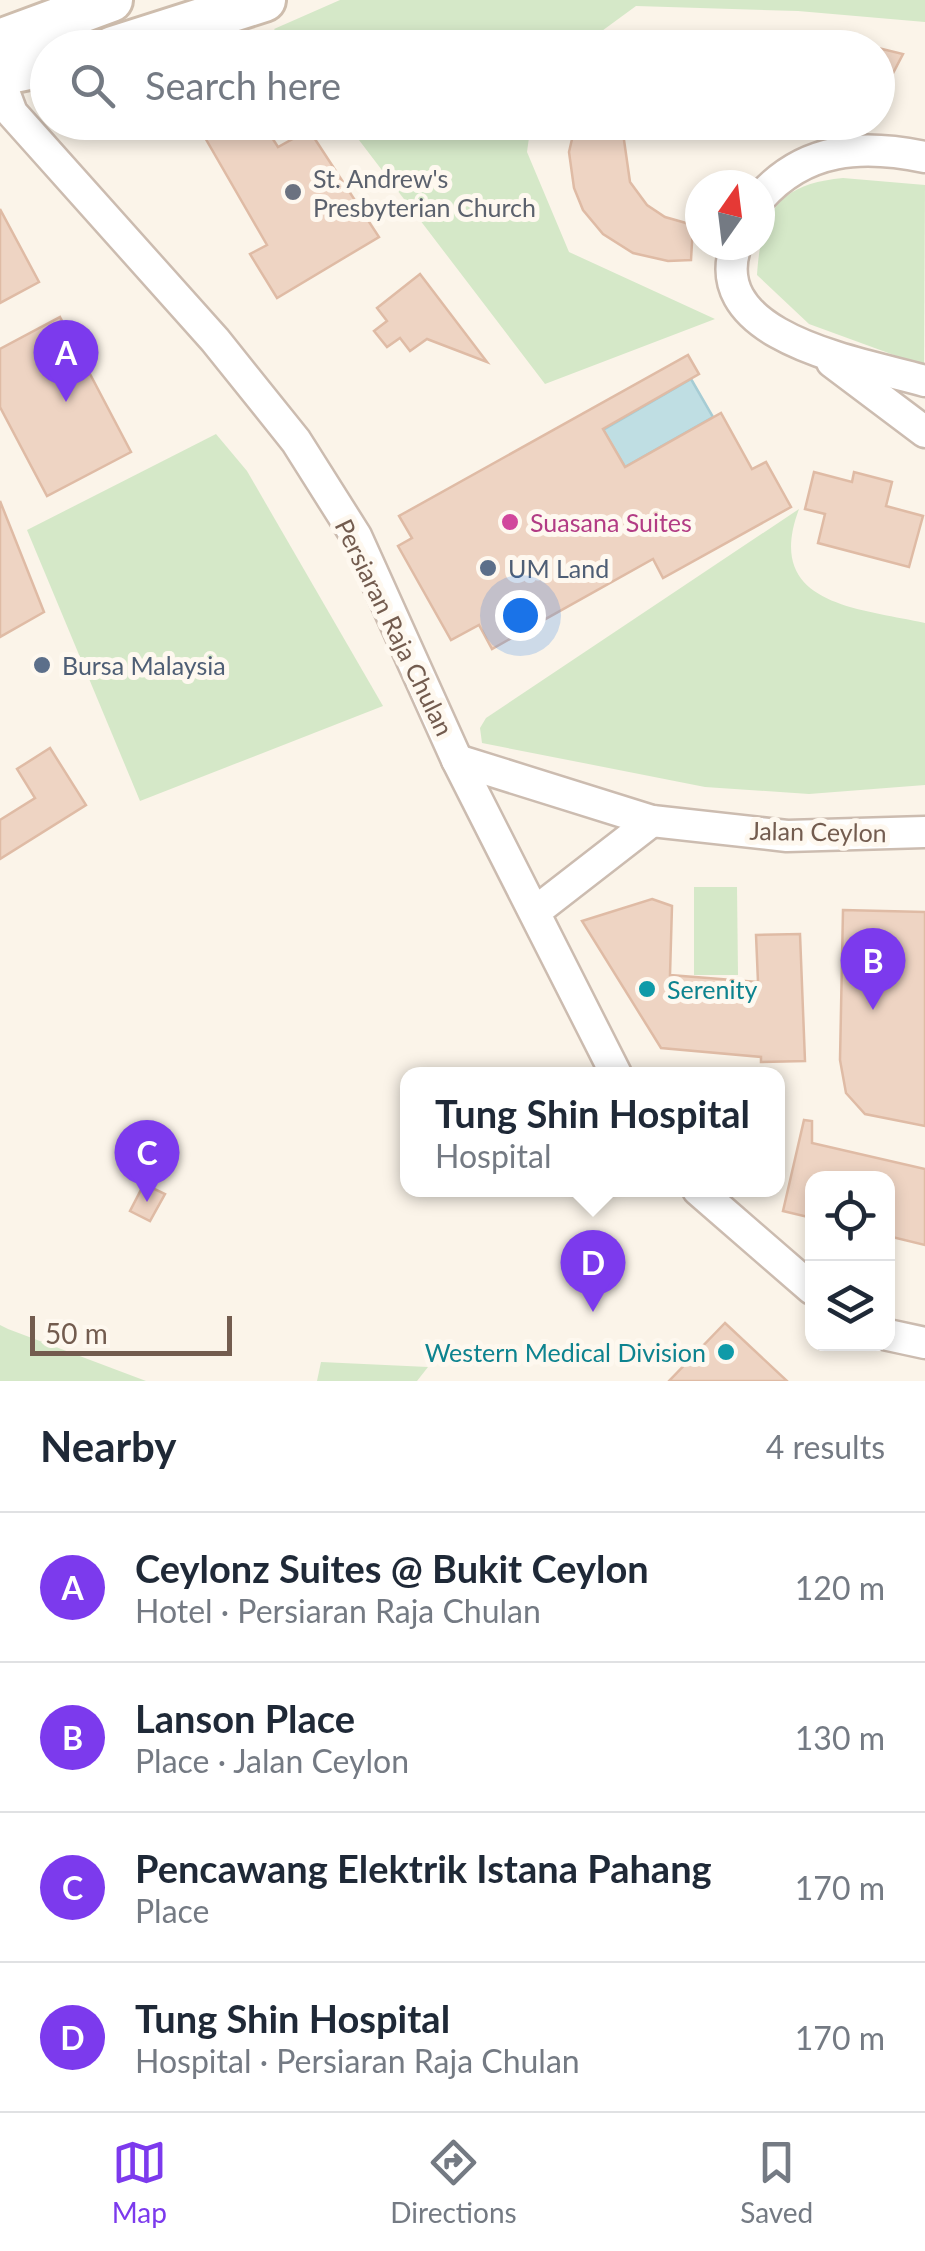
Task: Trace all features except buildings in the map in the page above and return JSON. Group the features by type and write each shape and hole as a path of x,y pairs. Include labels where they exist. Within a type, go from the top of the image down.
{"main road":[{"path":"0,18 108,0"},
{"path":"0,41 108,0"},
{"path":"170,30 264,0"},
{"path":"0,78 30,69"}],"street":[{"name":"Persiaran Raja Chulan","path":"0,78 12,113 30,133"},
{"name":"Persiaran Raja Chulan","path":"37,140 181,299 296,440 356,536 457,760 613,1067"},
{"path":"775,185 804,160 818,156 882,148 925,156"},
{"path":"733,260 730,272 734,295 769,328 818,351 925,381"},
{"path":"818,351 925,432"},
{"name":"Jalan Ceylon","path":"457,760 652,821 787,836 925,832"},
{"path":"536,910 652,821"},
{"path":"706,1197 805,1282"},
{"path":"895,1337 925,1343"}],"green space":[{"path":"340,0 925,0 925,22 798,11 636,6 603,30 274,29"},
{"path":"359,140 529,140 527,152 569,252 715,319 545,384"},
{"path":"843,178 925,185 924,366 809,324 757,275 758,260 775,260 777,205 788,195 821,181"},
{"path":"216,434 247,471 383,706 140,801 27,530"},
{"path":"799,509 791,541 794,565 805,583 846,606 925,623 925,785 809,794 705,787 482,743 480,728 486,718"},
{"path":"694,887 737,887 738,975 694,975"},
{"path":"0,1325 8,1329 146,1381 0,1381"},
{"path":"321,1362 428,1367 417,1381 317,1381"}],"water":[{"path":"691,379 713,417 625,467 603,430"}],"place":[{"name":"St. Andrew's Presbyterian Church","path":"293,192"},
{"name":"Ceylonz Suites @ Bukit Ceylon","path":"66,402"},
{"name":"Suasana Suites","path":"510,522"},
{"name":"UM Land","path":"488,568"},
{"name":"Bursa Malaysia","path":"42,665"},
{"name":"Serenity","path":"647,989"},
{"name":"Lanson Place","path":"873,1010"},
{"name":"Pencawang Elektrik Istana Pahang","path":"147,1202"},
{"name":"Tung Shin Hospital","path":"593,1312"},
{"name":"Western Medical Division","path":"726,1352"}]}
